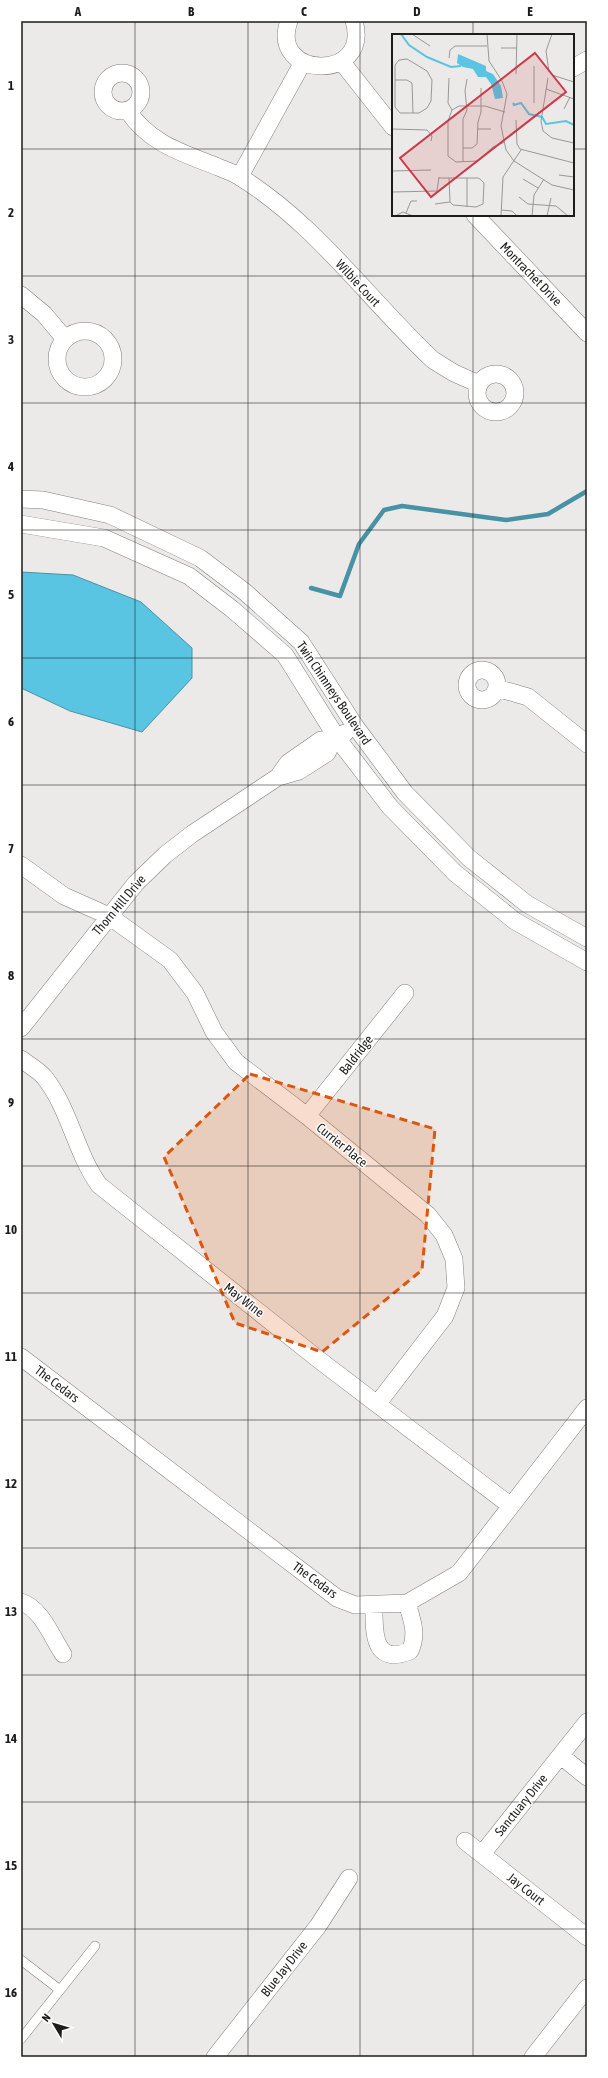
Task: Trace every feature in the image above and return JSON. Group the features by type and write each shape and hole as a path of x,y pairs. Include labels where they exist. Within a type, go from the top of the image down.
{"street":[{"path":"289,21 287,34 289,44 295,56 303,62 313,66 324,67 341,61 348,54 354,44 356,30 354,21"},
{"path":"574,67 587,60"},
{"path":"341,61 392,126"},
{"path":"240,176 303,62"},
{"name":"Wilbie Court","path":"128,111 137,124 152,138 240,176 281,207 318,240 433,360 454,374 479,384"},
{"name":"Montrachet Drive","path":"476,216 587,333"},
{"path":"21,295 44,314 65,339"},
{"name":"Twin Chimneys Boulevard","path":"21,499 43,500 110,516 200,558 245,592 301,642 355,726 405,793 469,858 527,904 587,938"},
{"name":"Twin Chimneys Boulevard","path":"21,524 104,538 189,576 232,608 285,655 336,738 390,807 455,874 515,922 587,962"},
{"path":"497,688 528,697 587,744"},
{"name":"Thorn Hill Drive","path":"21,1028 136,883 165,855 192,834 278,777 288,763 321,740 336,738 355,726"},
{"name":"Currier Place","path":"21,865 64,896 109,916 170,960 195,993 214,1032 236,1062 308,1116 428,1215 444,1235 454,1259 456,1288 445,1316 378,1403"},
{"name":"Baldridge","path":"308,1116 404,993"},
{"name":"May Wine","path":"21,1059 44,1077 64,1109 83,1159 99,1185 306,1349 511,1506"},
{"name":"The Cedars","path":"21,1357 337,1598 355,1605 407,1603 459,1573 587,1408"},
{"path":"21,1602 25,1603 39,1615 63,1654"},
{"path":"374,1605 376,1642 379,1648 388,1654 398,1655 410,1650 414,1641 415,1627 407,1603"},
{"name":"Sanctuary Drive","path":"482,1854 587,1722"},
{"path":"561,1756 587,1777"},
{"name":"Jay Court","path":"465,1841 587,1936"},
{"name":"Blue Jay Drive","path":"215,2057 318,1926 349,1878"},
{"path":"533,2057 587,1988"}],"lane":[{"path":"21,2039 95,1946"},
{"path":"21,1960 60,1990"}],"highlighted area":[{"path":"250,1074 435,1129 422,1270 322,1352 235,1323 164,1157"}],"water":[{"path":"21,572 73,575 141,602 192,648 192,678 142,732 70,711 21,688"}],"waterway":[{"path":"311,588 340,596 359,544 384,510 402,506 506,520 548,514 587,491"}]}
